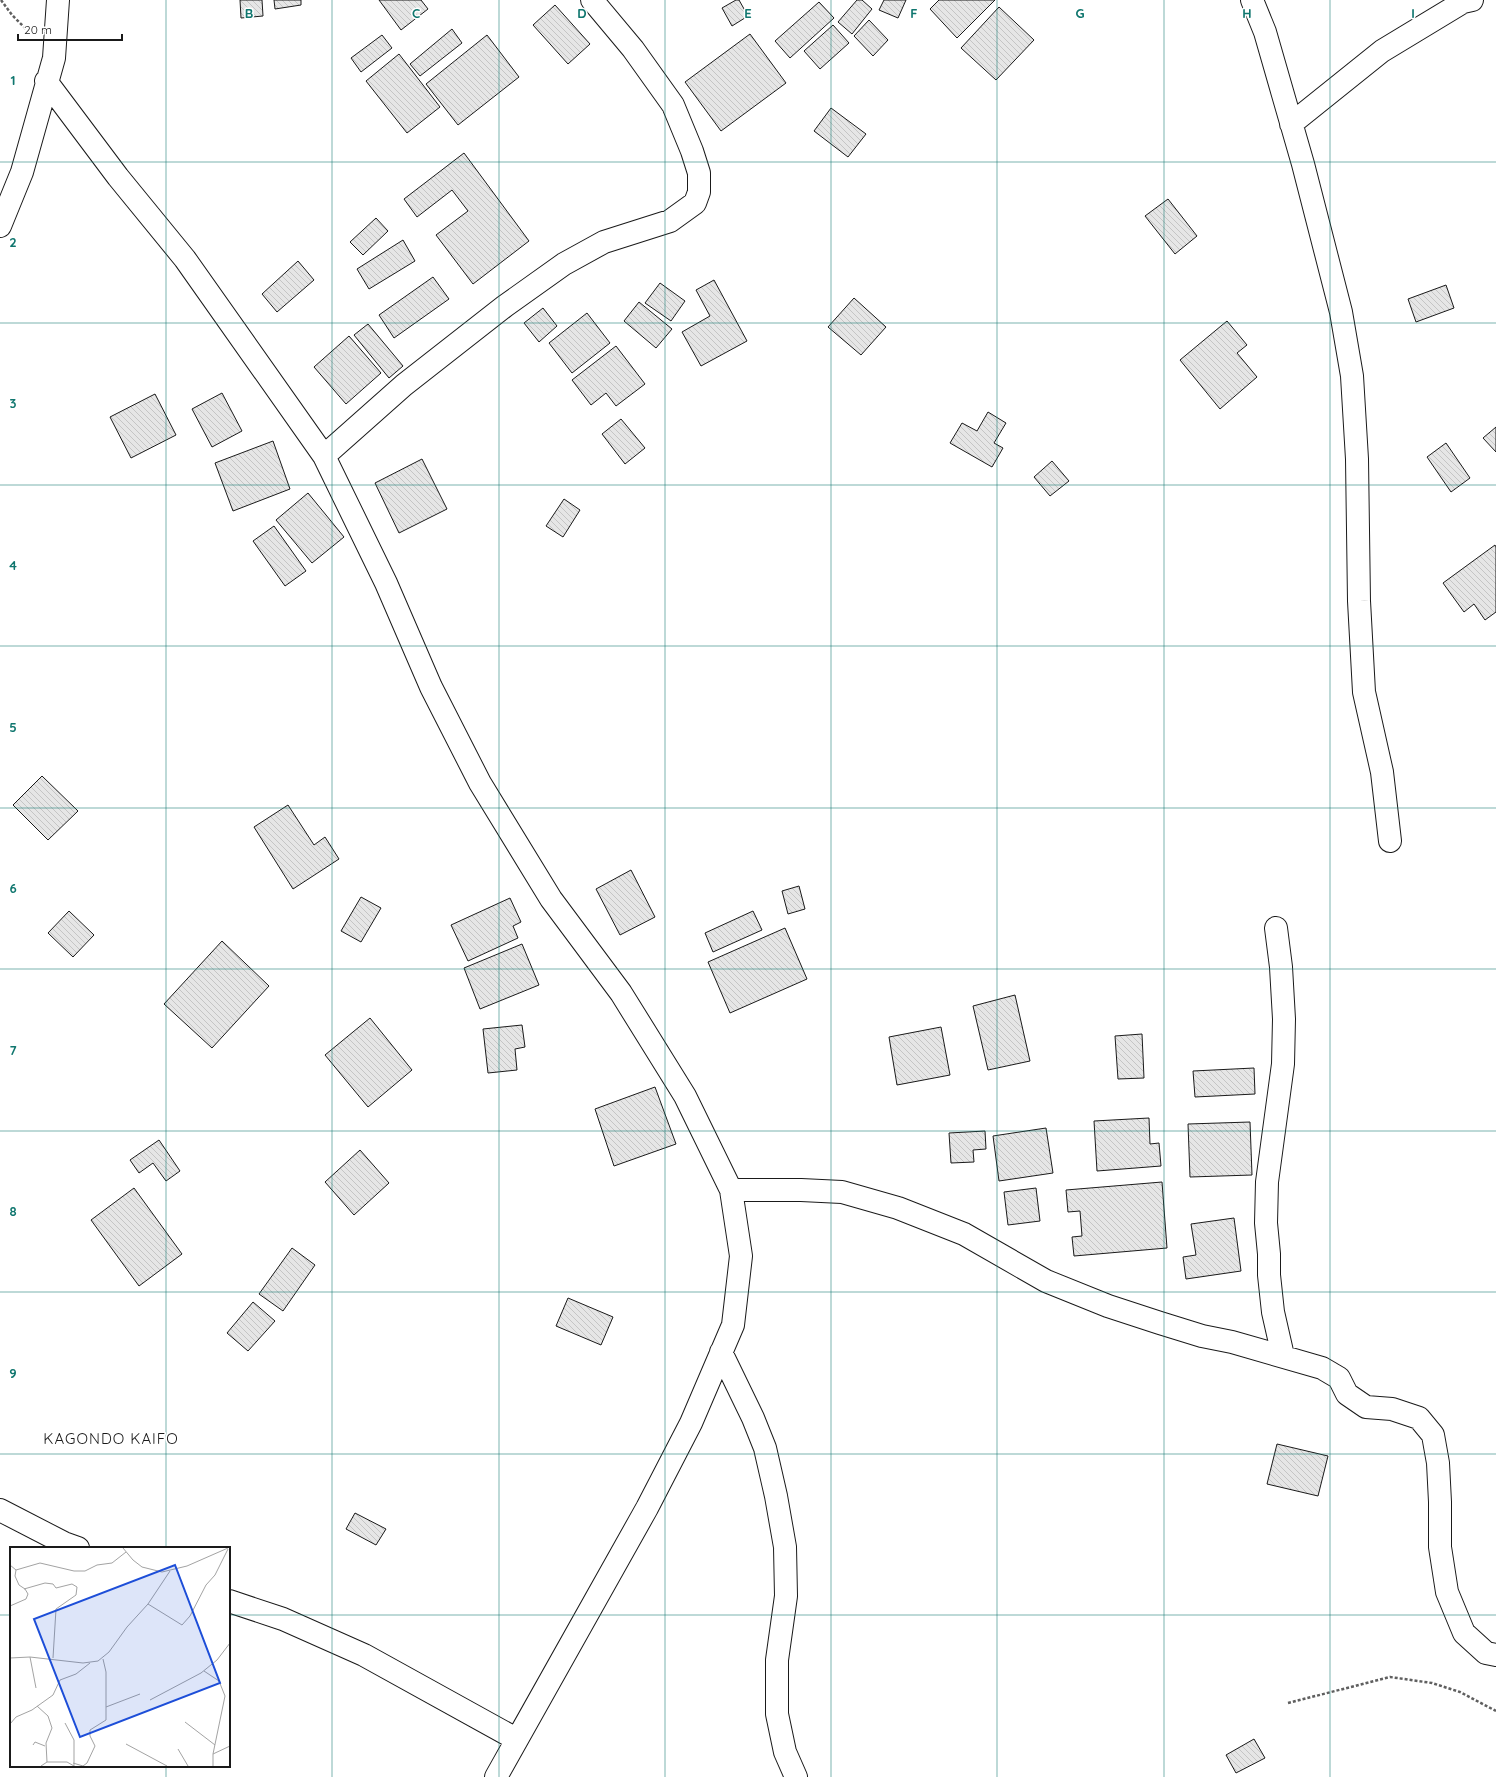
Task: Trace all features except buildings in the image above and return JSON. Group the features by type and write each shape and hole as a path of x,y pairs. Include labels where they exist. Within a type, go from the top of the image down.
{"street":[{"path":"0,226 22,172 46,81 54,58 58,0"},
{"path":"324,456 410,380 506,306 564,264 604,242 670,221 695,203 699,192 699,173 673,105 633,50 592,0"},
{"path":"1252,0 1265,32 1303,164 1341,312 1352,376 1357,458 1359,601 1364,692 1382,772 1390,841"},
{"path":"1291,124 1382,51 1464,2 1472,0"},
{"path":"46,81 118,177 185,259 324,456 386,583 431,687 480,783 551,899 621,993 685,1096 731,1190 741,1256 732,1325 691,1423 647,1508 496,1777"},
{"path":"1276,928 1282,967 1284,1019 1283,1056 1276,1121 1267,1182 1266,1223 1269,1254 1268,1275 1273,1312 1283,1356"},
{"path":"731,1190 800,1190 842,1192 898,1208 964,1234 1046,1281 1108,1306 1202,1336 1232,1342 1322,1368 1339,1378 1347,1394 1366,1408 1392,1409 1419,1418 1433,1435 1439,1478 1440,1547 1447,1592 1464,1633 1486,1653 1496,1655"},
{"path":"721,1352 753,1418 765,1448 778,1503 785,1546 786,1596 777,1660 777,1714 785,1752 796,1777"},
{"path":"0,1510 57,1540 75,1547"},
{"path":"230,1601 283,1619 364,1655 516,1739"}],"path":[{"path":"1288,1703 1390,1677 1432,1683 1460,1692 1496,1711"}],"district":[{"name":"KAGONDO KAIFO","path":"111,1439"}]}
